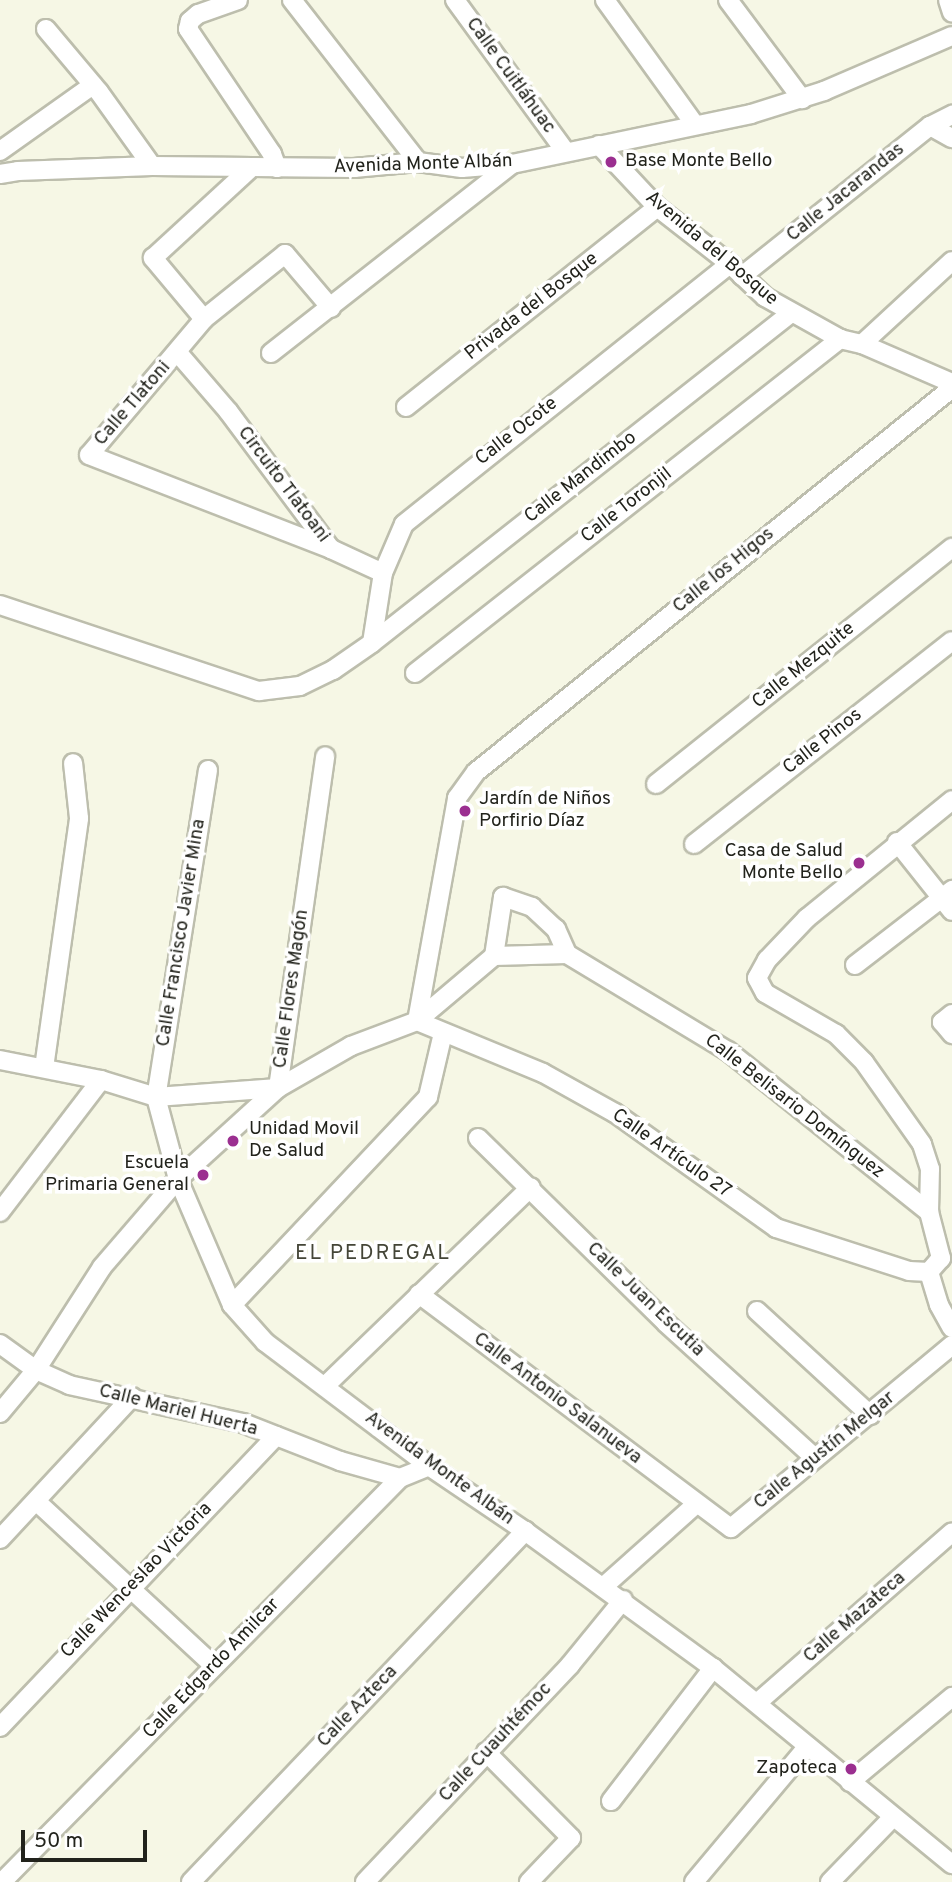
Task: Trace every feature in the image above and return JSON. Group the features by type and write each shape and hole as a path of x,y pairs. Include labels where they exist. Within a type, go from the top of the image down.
{"street":[{"path":"238,0 198,14 190,21 188,29 272,154 277,168"},
{"path":"292,0 418,162"},
{"name":"Calle Cuitláhuac","path":"455,0 565,151"},
{"path":"605,0 695,125"},
{"path":"728,0 802,99"},
{"path":"948,0 952,12"},
{"path":"46,29 96,89 152,166"},
{"name":"Avenida Monte Albán","path":"0,174 152,166 354,168 418,162 462,167 512,164 751,114 802,99 952,36"},
{"path":"0,151 96,89"},
{"name":"Calle Jacarandas","path":"736,270 930,126 952,115"},
{"path":"930,126 952,138"},
{"name":"Avenida del Bosque","path":"600,145 657,207 736,270 765,297 840,339 862,344 952,383"},
{"path":"0,161 0,174"},
{"path":"271,353 512,164"},
{"path":"204,320 153,258 251,168"},
{"name":"Privada del Bosque","path":"406,407 657,207"},
{"name":"Calle Tlatoni","path":"89,455 204,320 285,254 331,308"},
{"path":"862,344 952,261"},
{"name":"Calle Ocote","path":"372,643 383,573 404,524 420,509 736,270"},
{"name":"Calle Mandimbo","path":"0,606 259,691 300,686 332,670 372,643 791,313"},
{"name":"Calle Toronjil","path":"415,673 840,339"},
{"name":"Circuito Tlatoani","path":"178,353 228,411 331,549"},
{"name":"Calle los Higos","path":"417,1021 457,798 476,772 952,388"},
{"name":"Circuito Tlatoani","path":"89,455 331,549"},
{"name":"Calle Mezquite","path":"656,784 952,548"},
{"path":"331,549 383,573"},
{"name":"Calle Pinos","path":"694,844 952,641"},
{"name":"Calle Flores Magón","path":"0,1413 36,1370 103,1267 178,1179 278,1088 326,756"},
{"path":"44,1068 79,818 73,763"},
{"name":"Calle Francisco Javier Mina","path":"156,1097 208,770"},
{"path":"952,800 897,842 807,918 767,960 757,978 765,993 836,1034 864,1062 922,1144 930,1169 929,1212 941,1258 929,1272 939,1305 952,1328"},
{"path":"855,965 948,900 897,842"},
{"path":"0,1060 101,1080 156,1097 278,1088 351,1045 417,1021 495,956 567,954 556,929 532,906 503,897 495,956"},
{"name":"Calle Belisario Domínguez","path":"567,954 728,1051 929,1212"},
{"path":"952,1014 942,1022 952,1034"},
{"name":"Calle Artículo 27","path":"417,1021 543,1073 615,1114 776,1228 909,1271 929,1272"},
{"path":"232,1306 428,1097 443,1033"},
{"path":"0,1212 101,1080"},
{"name":"Avenida Monte Albán","path":"156,1097 178,1179 232,1306 265,1342 429,1466 623,1600 757,1703 893,1817 950,1858"},
{"name":"Calle Juan Escutia","path":"478,1138 531,1187 666,1323 815,1458"},
{"path":"325,1386 531,1187"},
{"name":"Calle Antonio Salanueva","path":"419,1294 696,1504"},
{"path":"757,1311 870,1415"},
{"name":"Calle Mariel Huerta","path":"0,1344 36,1370 69,1385 243,1423 340,1461 400,1478"},
{"name":"Calle Agustín Melgar","path":"696,1504 731,1528 952,1345"},
{"path":"0,1539 132,1397"},
{"name":"Calle Wenceslao Victoria","path":"0,1727 276,1436"},
{"name":"Calle Edgardo Amilcar","path":"2,1882 400,1478 429,1466"},
{"path":"36,1501 214,1666"},
{"path":"604,1587 696,1504"},
{"name":"Calle Azteca","path":"191,1882 525,1531"},
{"name":"Calle Mazateca","path":"757,1703 952,1532"},
{"name":"Calle Cuauhtémoc","path":"365,1882 570,1665 623,1600"},
{"path":"611,1801 713,1668"},
{"path":"850,1782 952,1697"},
{"path":"694,1882 808,1745"},
{"path":"486,1752 571,1838 529,1882"},
{"path":"830,1882 893,1817"}],"place":[{"name":"Base Monte Bello","path":"611,162"},
{"name":"Jardín de Niños Porfirio Díaz","path":"465,811"},
{"name":"Casa de Salud Monte Bello","path":"859,863"},
{"name":"Unidad Movil De Salud","path":"233,1141"},
{"name":"Escuela Primaria General","path":"203,1175"},
{"name":"Zapoteca","path":"851,1769"}],"district":[{"name":"EL PEDREGAL","path":"373,1254"}]}
